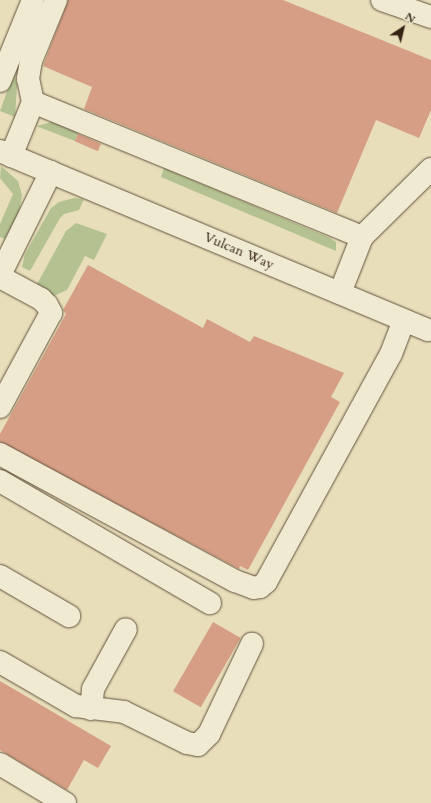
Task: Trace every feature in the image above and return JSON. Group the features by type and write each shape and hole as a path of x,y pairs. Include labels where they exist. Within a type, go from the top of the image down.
{"street":[{"path":"0,81 33,0"},
{"path":"5,154 33,102 28,79 31,61 56,0"},
{"path":"382,0 431,17"},
{"path":"33,102 362,237"},
{"name":"Vulcan Way","path":"5,154 340,292 428,330"},
{"path":"340,292 362,237 431,169"},
{"path":"0,407 51,313 47,305 41,299 0,276 51,172"},
{"path":"0,454 235,581 254,588 266,582 391,354 404,320"},
{"path":"0,481 210,603"},
{"path":"0,576 69,616"},
{"path":"91,709 93,689 126,629"},
{"path":"0,662 76,706 124,712 187,744 198,745 209,734 252,644"},
{"path":"0,764 65,803"}],"green space":[{"path":"14,72 17,85 15,117 0,111"},
{"path":"56,121 80,129 75,141 36,126"},
{"path":"1,166 18,181 22,195 19,213 5,239 0,237 0,224 13,194 0,178"},
{"path":"164,168 330,238 336,242 336,251 161,177"},
{"path":"74,198 84,199 79,210 64,214 60,218 30,271 22,267 25,254 51,208 59,202"},
{"path":"76,223 107,234 94,260 85,256 67,290 54,296 36,286 66,231"}],"building":[{"path":"68,0 283,0 431,60 431,110 419,138 376,120 337,213 84,109 92,87 43,66"},
{"path":"78,134 101,144 98,151 75,141"},
{"path":"88,265 203,328 207,319 250,342 254,336 344,373 331,397 340,402 248,570 240,566 239,569 0,442 0,434 66,314 63,310"},
{"path":"213,622 241,638 201,707 173,691"},
{"path":"0,681 111,746 98,768 84,760 67,790 0,750"}]}
